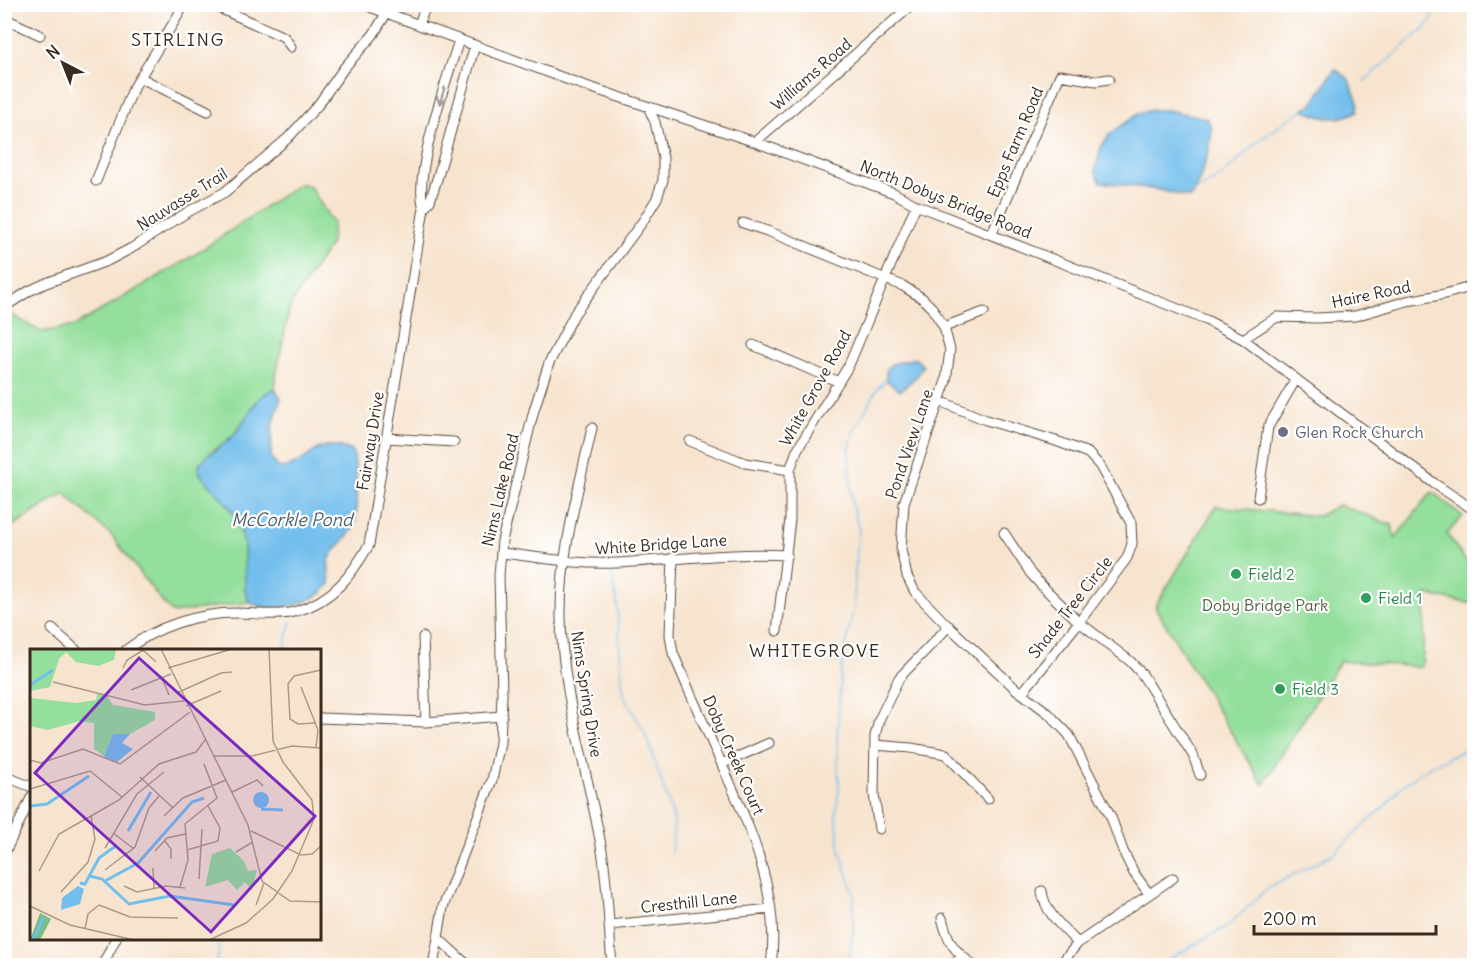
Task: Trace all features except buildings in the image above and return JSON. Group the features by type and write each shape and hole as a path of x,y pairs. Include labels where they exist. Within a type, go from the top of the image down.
{"main road":[{"path":"1471,4 1474,9"}],"street":[{"path":"96,181 134,89 185,4"},
{"path":"210,4 284,37 291,46"},
{"name":"North Dobys Bridge Road","path":"362,4 648,107 755,142 894,194 916,205 992,233 1206,320 1243,339 1435,484 1474,510"},
{"path":"418,25 426,4"},
{"name":"Williams Road","path":"755,142 913,4"},
{"name":"Nauvasse Trail","path":"4,307 28,291 92,268 124,253 186,213 225,192 255,169 296,130 318,105 344,68 373,35 386,14"},
{"path":"4,18 40,35"},
{"name":"Fairway Drive","path":"129,649 156,632 194,618 234,613 296,612 329,596 353,572 369,545 424,208 421,200 423,168 459,40"},
{"name":"Fairway Drive","path":"424,208 430,201 438,176 475,45"},
{"name":"Epps Farm Road","path":"992,233 1060,75 1096,81 1109,79"},
{"path":"141,78 208,111"},
{"name":"Nims Lake Road","path":"434,966 443,907 492,780 500,743 502,541 534,410 549,363 575,313 644,221 657,198 663,180 663,158 656,122 648,107"},
{"name":"White Grove Road","path":"777,631 790,519 790,470 797,450 849,365 916,205"},
{"name":"Pond View Lane","path":"743,223 886,277 922,298 932,308 944,327 950,350 946,381 908,486 901,521 901,550 907,576 915,592 949,626 1022,693 1048,713 1069,735 1111,817 1123,851 1134,873 1149,894"},
{"name":"Haire Road","path":"1243,339 1277,317 1355,316 1407,301 1474,286"},
{"path":"944,327 984,312"},
{"path":"753,345 839,382"},
{"path":"1258,498 1268,427 1296,379"},
{"name":"Shade Tree Circle","path":"940,401 986,420 1083,450 1100,466 1131,523 1132,544 1127,558 1022,693"},
{"name":"Nims Spring Drive","path":"592,428 562,576 562,642 568,691 603,857 612,966"},
{"path":"386,438 454,442"},
{"path":"690,441 745,463 790,470"},
{"path":"1004,533 1031,574 1079,622 1130,661 1142,674 1193,755 1200,775"},
{"name":"White Bridge Lane","path":"501,553 581,563 615,564 747,553 787,555"},
{"name":"Doby Creek Court","path":"673,558 670,626 673,653 763,864 773,928 771,966"},
{"path":"879,828 874,794 875,736 879,720 899,678 949,626"},
{"path":"52,629 74,649"},
{"path":"423,637 426,722"},
{"path":"321,718 426,722 502,716"},
{"path":"722,765 769,743"},
{"path":"875,745 946,754 988,800"},
{"path":"4,776 30,787"},
{"path":"4,854 30,800"},
{"path":"1059,966 1078,943 1173,878"},
{"path":"1042,891 1043,900 1056,921 1078,943"},
{"name":"Cresthill Lane","path":"609,925 771,909"},
{"path":"942,918 947,937 955,951 974,966"},
{"path":"438,938 471,966"},
{"path":"102,966 115,940"},
{"path":"953,966 962,956"}],"green space":[{"path":"299,184 309,185 333,223 331,243 290,306 275,389 261,397 232,436 207,456 200,474 222,498 239,525 244,546 249,602 173,613 112,536 64,493 5,531 5,313 7,312 41,332 75,326 191,257"},
{"name":"Doby Bridge Park","path":"1432,492 1463,516 1447,534 1474,573 1474,604 1426,595 1422,667 1340,661 1263,785 1155,607 1216,506 1318,516 1338,505 1392,525 1395,538"}],"water":[{"path":"1335,69 1348,78 1358,102 1357,111 1344,117 1330,118 1303,109 1312,104"},
{"path":"1167,110 1206,118 1211,126 1205,164 1190,198 1160,190 1101,182 1095,171 1101,147 1110,134 1139,113"},
{"path":"915,358 923,366 918,375 900,391 886,380 886,369 892,364"},
{"name":"McCorkle Pond","path":"275,389 281,398 272,427 271,458 279,468 299,462 320,448 328,446 339,446 352,451 356,491 356,515 352,530 333,552 329,561 330,584 304,602 281,607 259,606 249,602 245,590 244,545 239,525 228,505 200,474 199,464 235,434 262,396"}],"waterway":[{"path":"1363,82 1424,29 1431,21 1436,4"},
{"path":"1196,190 1221,176 1260,140 1303,109"},
{"path":"848,966 853,931 854,893 840,851 836,813 839,790 837,738 841,671 854,604 859,530 852,504 849,451 853,433 877,389 886,380"},
{"path":"598,539 609,558"},
{"path":"612,574 617,604 625,698 645,733 672,813 674,823 671,853"},
{"path":"284,649 291,621"},
{"path":"1157,966 1229,925 1268,888 1334,853 1383,808 1401,787 1427,768 1460,752 1474,749"},
{"path":"216,966 221,940"},
{"path":"681,966 682,961"}],"place":[{"name":"Glen Rock Church","path":"1283,432"},
{"name":"Field 2","path":"1236,574"},
{"name":"Field 1","path":"1366,598"},
{"name":"Field 3","path":"1280,689"}],"district":[{"name":"STIRLING","path":"178,40"},
{"name":"WHITEGROVE","path":"815,651"}]}
